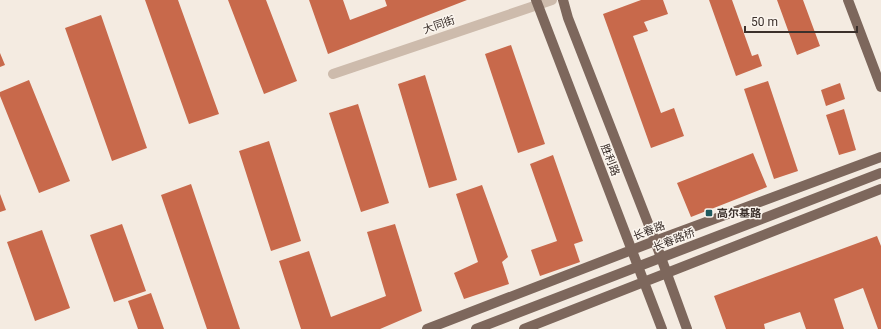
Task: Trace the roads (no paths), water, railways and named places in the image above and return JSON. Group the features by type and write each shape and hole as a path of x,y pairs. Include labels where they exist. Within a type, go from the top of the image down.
{"main road":[{"name":"胜利路","path":"563,0 568,18 687,329"},
{"path":"848,0 881,87"},
{"name":"胜利路","path":"537,2 662,329"},
{"name":"长春路","path":"427,329 654,241 881,157"},
{"name":"长春路桥","path":"476,329 881,173"},
{"path":"524,329 881,190"}],"street":[{"name":"大同街","path":"333,74 537,2 552,0"}],"place":[{"name":"高尔基路","path":"709,213"}]}
